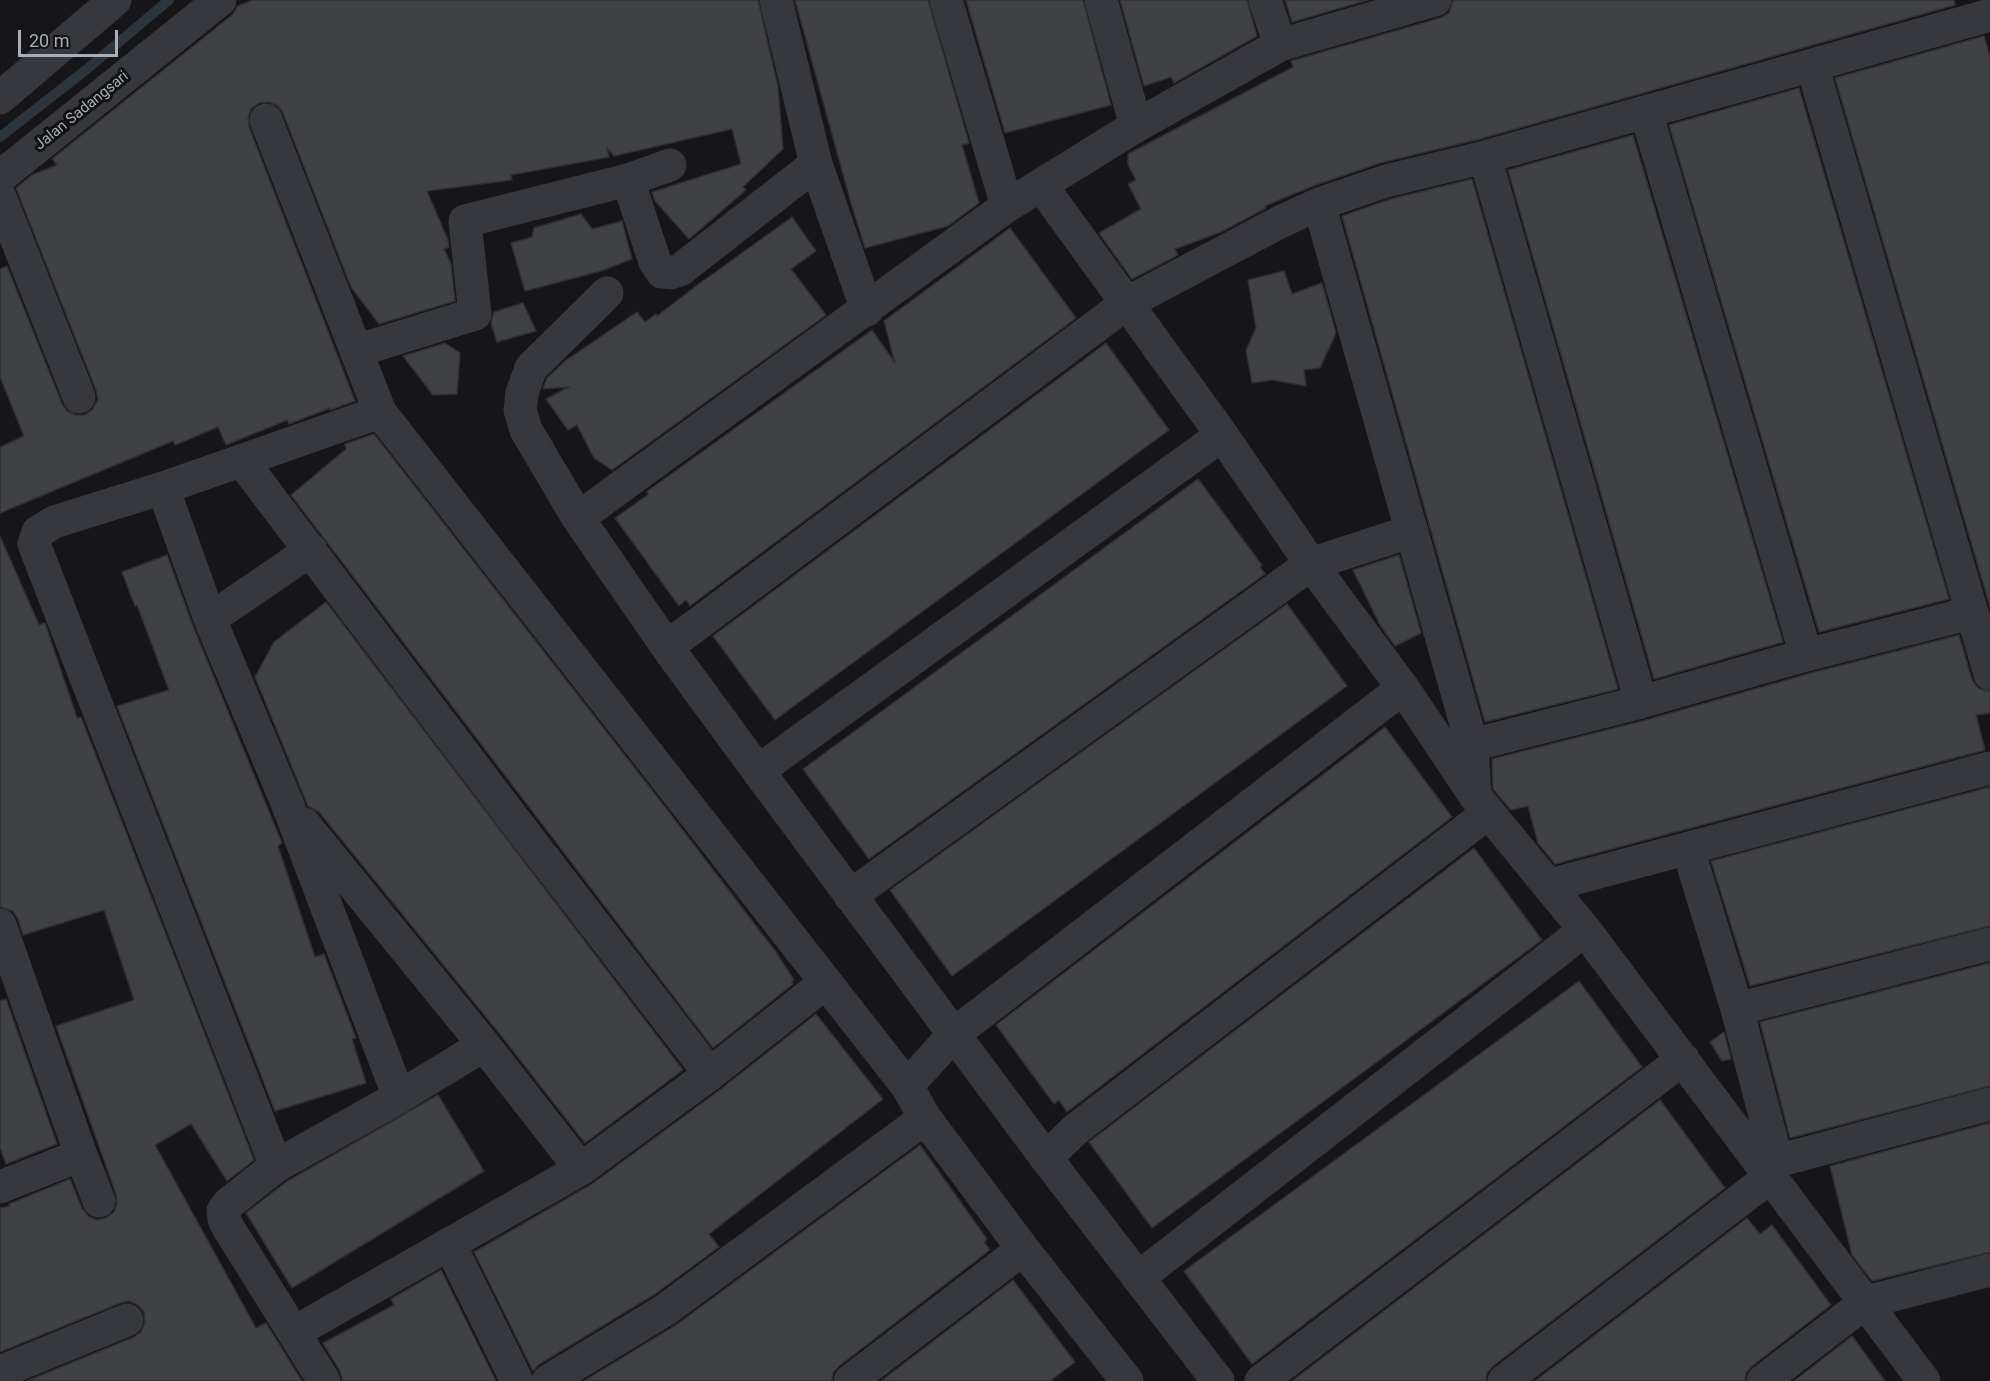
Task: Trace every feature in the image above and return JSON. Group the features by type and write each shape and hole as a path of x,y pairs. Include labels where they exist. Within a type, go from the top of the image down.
{"street":[{"name":"Jalan Sadangsari","path":"0,177 220,0"},
{"path":"776,0 816,164 867,310"},
{"path":"946,0 1007,206"},
{"path":"1101,0 1136,126"},
{"path":"1265,0 1280,45"},
{"path":"578,518 1007,206 1136,126 1280,45 1435,0"},
{"path":"0,98 102,4"},
{"path":"667,646 1127,303 1280,222 1319,204 1386,181 1485,157 1990,15"},
{"path":"1812,65 1990,674"},
{"path":"1646,112 1806,655"},
{"path":"266,120 380,412 906,1086 925,1118 1023,1249 1127,1381"},
{"path":"1485,157 1641,702"},
{"path":"628,180 655,262 662,272 670,273 680,270 816,164"},
{"path":"356,351 475,314 465,221 628,180 670,165"},
{"path":"1041,185 1222,435 1311,564 1403,688 1482,804 1550,885 1683,1059 1773,1169 1924,1381"},
{"path":"0,197 79,397"},
{"path":"1319,204 1473,745 1482,804"},
{"path":"607,293 531,368 522,393 520,410 526,430 578,518 667,646 1046,1158 1218,1381"},
{"path":"276,1166 34,544 38,532 54,522 163,488 380,412"},
{"path":"758,771 1222,435"},
{"path":"242,461 710,1074"},
{"path":"163,488 210,619 287,803 399,1097"},
{"path":"850,896 1311,564 1412,531"},
{"path":"210,619 311,550"},
{"path":"1473,745 1971,613"},
{"path":"906,1086 954,1034 1403,688"},
{"path":"1550,885 1990,768"},
{"path":"287,803 484,1045 581,1169"},
{"path":"1046,1158 1077,1129 1482,804"},
{"path":"1688,849 1737,1010 1773,1169"},
{"path":"0,925 99,1201"},
{"path":"1138,1278 1585,930"},
{"path":"1737,1010 1990,944"},
{"path":"295,1332 581,1169 710,1074 825,983"},
{"path":"324,1381 229,1229 223,1211 228,1204 276,1166 399,1097 484,1045"},
{"path":"1261,1381 1683,1059"},
{"path":"1504,1381 1773,1169 1990,1104"},
{"path":"548,1381 665,1310 925,1118"},
{"path":"0,1187 81,1155"},
{"path":"450,1245 517,1381"},
{"path":"850,1381 1023,1249"},
{"path":"1763,1381 1866,1302 1990,1270"},
{"path":"0,1372 127,1320"}],"building":[{"path":"253,0 758,0 778,87 783,149 743,187 746,190 689,239 655,201 652,192 741,164 732,129 614,156 607,148 609,157 511,175 512,180 427,191 448,240 449,247 444,249 451,264 455,301 379,324 351,287 283,113 278,106 269,102 259,103 251,109 248,117 249,127 355,401 289,424 287,420 226,445 218,427 175,445 173,441 0,513 0,447 24,436 0,377 0,269 7,266 62,404 67,411 76,415 85,415 93,409 98,399 16,188 32,175 57,165 52,159 232,15 238,6"},
{"path":"795,0 928,0 969,143 962,145 979,203 948,226 865,248"},
{"path":"966,0 1083,0 1111,105 1005,133"},
{"path":"1120,0 1247,0 1257,36 1174,83 1171,77 1144,86"},
{"path":"1285,0 1368,0 1292,22"},
{"path":"1453,0 1954,0 1955,5 1480,139 1380,163 1313,186 1265,206 1266,208 1221,232 1175,249 1178,255 1132,279 1099,233 1141,209 1128,184 1136,180 1128,165 1128,154 1293,67 1291,61 1440,18 1449,13"},
{"path":"1984,36 1990,57 1990,607 1835,78"},
{"path":"1799,88 1949,599 1819,632 1669,125"},
{"path":"1633,135 1783,642 1654,679 1508,170"},
{"path":"1472,179 1618,689 1485,722 1342,216 1391,199"},
{"path":"581,214 592,229 622,221 632,259 601,271 525,291 511,243 532,237 534,228"},
{"path":"792,217 816,251 791,269 826,315 612,470 594,458 577,425 568,430 546,399 569,387 543,389 547,378 565,361 637,312 645,322 656,314 657,316"},
{"path":"1010,228 1076,318 690,606 686,600 679,606 615,518 649,494 646,492 872,330 895,363 884,321"},
{"path":"1284,271 1292,294 1322,283 1336,333 1320,368 1304,370 1306,386 1272,380 1252,383 1246,350 1256,328 1248,280"},
{"path":"523,303 536,331 497,342 491,323 494,312"},
{"path":"445,343 460,353 457,394 433,395 403,356"},
{"path":"1106,343 1169,430 775,720 713,636"},
{"path":"374,434 662,803 776,952 794,980 793,984 713,1048 291,495 346,449 345,444"},
{"path":"1198,479 1262,565 1260,567 1265,574 869,859 803,769"},
{"path":"0,536 39,625 45,623 77,718 81,717 254,1160 227,1181 191,1124 155,1145 256,1328 266,1323 302,1381 27,1381 134,1337 141,1332 145,1323 144,1312 138,1305 129,1301 0,1352 0,1208 10,1206 9,1204 70,1179 82,1208 88,1216 97,1220 106,1218 114,1212 117,1204 116,1194 56,1026 134,1000 104,910 23,935 13,911 0,907"},
{"path":"167,555 193,626 282,843 278,846 315,957 324,954 356,1038 352,1039 366,1083 275,1111 117,706 169,690 122,572"},
{"path":"1399,555 1421,633 1395,646 1380,625 1353,570"},
{"path":"326,602 683,1070 585,1143 499,1033 319,812 308,806 255,677 274,642"},
{"path":"1287,604 1347,686 952,976 890,890"},
{"path":"1959,635 1972,680 1978,688 1990,692 1990,713 1976,715 1985,750 1555,864 1538,843 1528,806 1511,810 1493,789 1492,759 1646,720 1811,673"},
{"path":"1385,727 1452,817 1067,1112 1059,1100 1054,1104 996,1025"},
{"path":"1990,787 1990,926 1750,986 1711,861"},
{"path":"1474,848 1542,940 1152,1228 1089,1142"},
{"path":"1990,963 1990,1086 1790,1138 1760,1022"},
{"path":"1579,981 1642,1067 1252,1364 1184,1271"},
{"path":"6,999 57,1144 6,1164 0,1147 0,1001"},
{"path":"816,1014 883,1099 709,1234 719,1247 655,1294 538,1365 533,1371 474,1252 592,1184 721,1089"},
{"path":"1724,1032 1731,1059 1722,1061 1710,1042"},
{"path":"438,1095 484,1171 292,1288 246,1213 286,1182"},
{"path":"1660,1100 1725,1188 1493,1366 1487,1373 1486,1381 1292,1381"},
{"path":"1990,1123 1990,1252 1872,1281 1852,1255 1830,1166"},
{"path":"920,1145 987,1239 984,1242 990,1250 839,1366 833,1373 832,1381 584,1381 676,1325"},
{"path":"1747,1218 1760,1234 1772,1225 1831,1305 1752,1366 1746,1373 1745,1381 1535,1381"},
{"path":"441,1270 496,1381 343,1381 340,1371 323,1343 394,1305 391,1299"},
{"path":"1013,1280 1075,1362 1050,1381 881,1381"},
{"path":"1852,1336 1885,1381 1794,1381"}],"waterway":[{"path":"0,137 87,69 169,0"}]}
